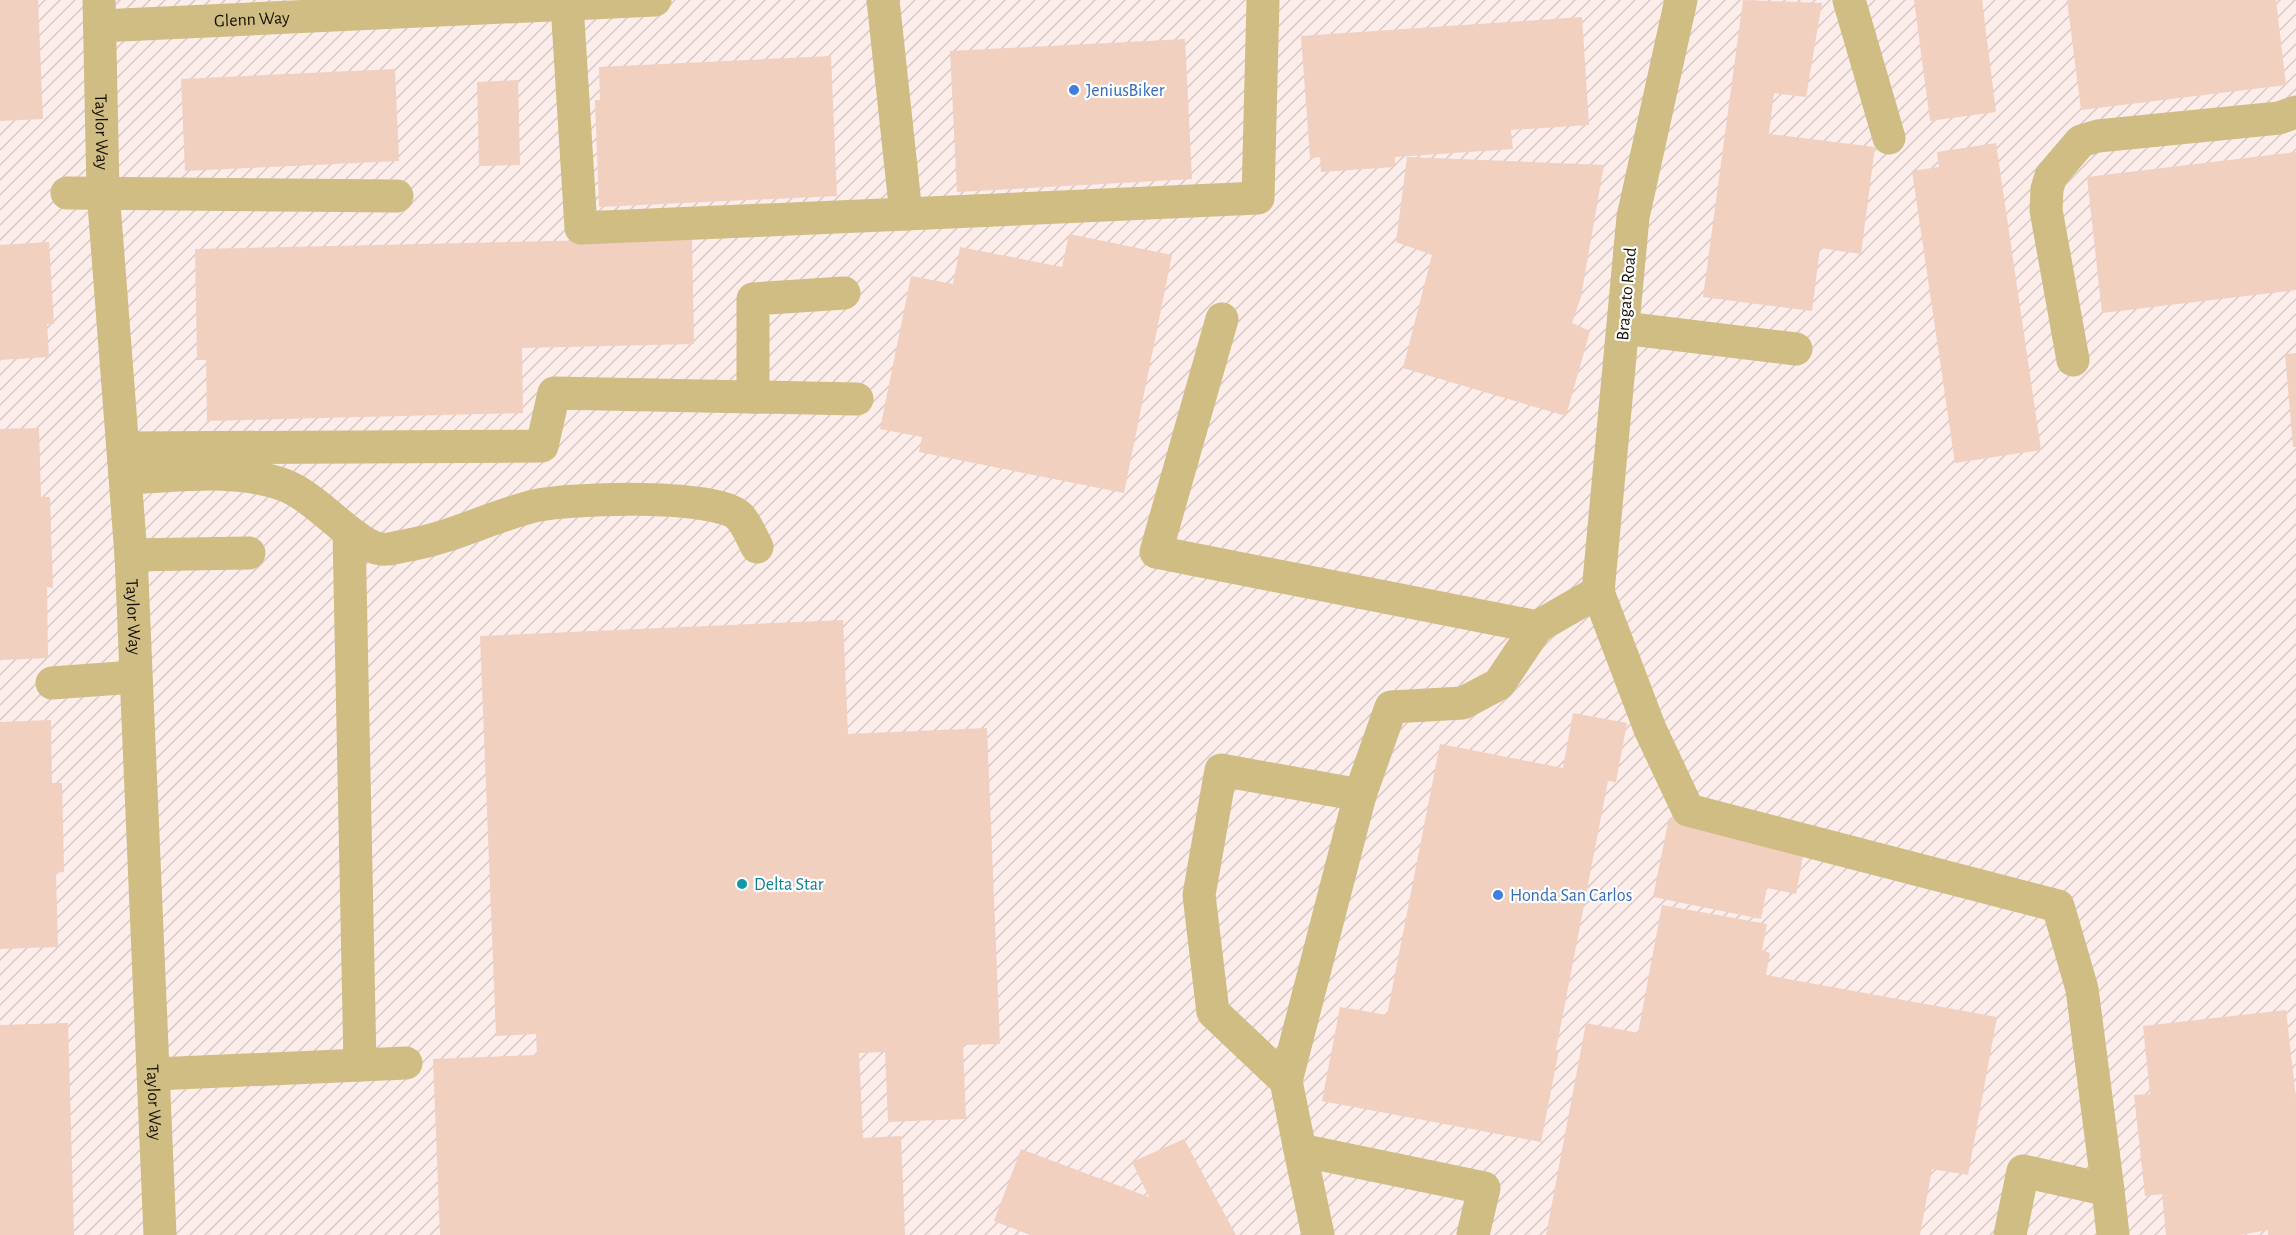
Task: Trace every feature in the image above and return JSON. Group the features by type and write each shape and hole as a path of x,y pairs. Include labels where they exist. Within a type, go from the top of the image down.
{"street":[{"name":"Glenn Way","path":"99,13 567,4 655,0"},
{"path":"883,0 906,214"},
{"path":"567,4 581,228 1258,198 1263,0"},
{"name":"Bragato Road","path":"1598,591 1634,217 1681,0"},
{"path":"1849,0 1889,138"},
{"name":"Taylor Way","path":"99,13 103,191 131,555 134,677 155,1074 160,1235"},
{"path":"2073,360 2046,210 2051,176 2064,159 2081,141 2098,136 2279,118 2296,112"},
{"path":"67,193 103,191 397,196"},
{"path":"753,397 753,299 844,293"},
{"path":"1222,319 1156,552 1537,627"},
{"path":"1623,328 1796,349"},
{"path":"125,463 542,446 554,393 857,399"},
{"path":"125,463 246,476 284,485 312,499 365,543 381,549 418,544 533,506 567,500 649,498 724,507 739,515 757,547"},
{"path":"349,532 360,1065"},
{"path":"131,555 249,553"},
{"path":"1318,1235 1286,1081 1360,795 1391,707 1463,703 1481,694 1498,684 1537,627 1598,591 1650,729 1688,810 2058,906 2082,989 2113,1235"},
{"path":"52,683 134,677"},
{"path":"1286,1081 1213,1012 1199,895 1221,770 1360,795"},
{"path":"155,1074 406,1063"},
{"path":"1300,1150 1484,1188 1473,1235"},
{"path":"2010,1235 2023,1172 2108,1190"}],"shaded area":[{"path":"0,0 2296,0 2296,1235 0,1235"}],"building":[{"path":"0,0 38,0 43,119 0,121"},
{"path":"1743,0 1822,3 1806,97 1774,93 1769,134 1875,147 1861,254 1820,248 1812,311 1703,297"},
{"path":"1914,0 1982,0 1996,112 1930,121"},
{"path":"2067,0 2276,0 2286,85 2081,110"},
{"path":"1582,17 1589,125 1511,130 1513,149 1395,157 1395,167 1321,172 1320,157 1310,158 1301,36"},
{"path":"1185,39 1192,179 957,192 950,51"},
{"path":"831,56 837,196 599,207 595,100 600,100 599,67"},
{"path":"395,69 399,161 185,171 181,79"},
{"path":"518,80 520,165 479,166 477,82"},
{"path":"1996,143 2041,450 1955,463 1912,171 1939,167 1937,152"},
{"path":"2296,152 2296,290 2102,313 2087,177"},
{"path":"1407,157 1604,165 1581,297 1572,323 1590,331 1566,416 1403,368 1432,255 1396,242"},
{"path":"1069,234 1172,255 1124,493 919,452 922,437 880,429 911,276 953,284 960,247 1062,267"},
{"path":"692,238 694,344 522,348 523,413 207,421 206,360 197,360 195,249"},
{"path":"49,242 54,324 47,324 49,357 0,360 0,245"},
{"path":"2296,353 2296,447 2293,447 2285,354"},
{"path":"39,428 41,497 50,497 53,588 47,587 48,658 0,660 0,429"},
{"name":"Delta Star","path":"843,620 848,734 987,728 1000,1044 963,1045 966,1119 888,1122 885,1052 859,1053 863,1138 901,1136 905,1235 440,1235 433,1059 537,1055 536,1034 496,1036 480,636"},
{"name":"Honda San Carlos","path":"1573,713 1627,723 1616,782 1608,781 1556,1050 1559,1050 1541,1142 1322,1101 1340,1007 1387,1015 1440,744 1563,768"},
{"path":"51,720 52,783 62,783 64,872 56,873 58,947 0,949 0,722"},
{"path":"1669,818 1805,846 1796,894 1767,888 1761,919 1653,897"},
{"path":"1662,905 1767,924 1762,950 1770,953 1766,975 1997,1017 1968,1175 1932,1169 1920,1235 1546,1235 1586,1023 1638,1033"},
{"path":"2286,1010 2296,1099 2296,1235 2268,1235 2268,1230 2240,1235 2166,1235 2162,1194 2145,1196 2134,1095 2150,1094 2143,1026"},
{"path":"68,1023 74,1235 0,1235 0,1025"},
{"path":"1184,1139 1236,1235 1030,1235 994,1221 1021,1149 1149,1197 1132,1162"}],"place":[{"name":"JeniusBiker","path":"1074,90"},
{"name":"Delta Star","path":"742,884"},
{"name":"Honda San Carlos","path":"1498,895"}]}
